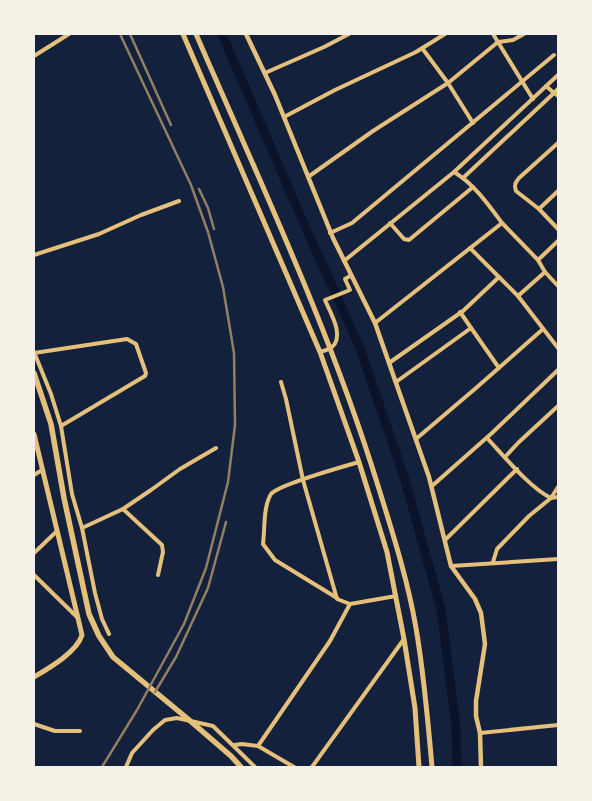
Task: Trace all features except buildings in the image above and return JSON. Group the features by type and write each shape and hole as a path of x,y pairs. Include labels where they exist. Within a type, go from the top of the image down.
{"main road":[{"path":"183,34 320,352 359,462 387,552 396,596 415,708 419,767"},
{"path":"196,34 331,348 368,453 391,529 416,626 426,695 432,767"},
{"path":"34,373 51,424 64,498 90,614 99,636 113,657 188,719 241,767"},
{"path":"34,434 82,635 79,643 34,677"}],"street":[{"path":"34,56 69,34"},
{"path":"246,34 284,117 331,235 375,323 432,486 451,566 475,599 481,612 485,644 476,701 476,716 480,732 480,767"},
{"path":"265,73 349,34"},
{"path":"284,117 422,48 445,34"},
{"path":"493,34 533,99"},
{"path":"308,177 373,131 448,83 498,42 513,40 524,34"},
{"path":"422,48 448,83 473,123"},
{"path":"331,235 352,222 473,123 523,85 554,55"},
{"path":"344,260 454,172 558,75"},
{"path":"546,86 558,96"},
{"path":"463,178 558,89"},
{"path":"558,143 515,183 516,191 539,209 558,229"},
{"path":"454,172 473,187 488,203 502,222 538,260 545,272 558,286"},
{"path":"390,223 404,238 409,240 473,187"},
{"path":"539,209 558,191"},
{"path":"34,255 99,234 140,215 179,201"},
{"path":"375,323 502,222"},
{"path":"538,260 558,242"},
{"path":"470,248 518,296 558,348"},
{"path":"518,296 545,272"},
{"path":"320,352 331,348 336,340 337,332 326,300 350,290 344,279 350,276"},
{"path":"389,363 460,312 499,277"},
{"path":"460,312 499,368"},
{"path":"396,382 471,328"},
{"path":"416,438 543,329"},
{"path":"61,426 145,376 146,374 136,344 127,339 34,352 51,394 61,426 72,494 82,528 102,620 109,634"},
{"path":"432,486 487,438 558,370"},
{"path":"281,382 304,480 337,599"},
{"path":"506,457 519,442 558,406"},
{"path":"487,438 517,470 545,495 551,498 558,498"},
{"path":"82,528 123,509 180,469 216,448"},
{"path":"359,462 274,491 268,502 263,544 275,560 337,599 350,604 396,596"},
{"path":"34,475 42,470"},
{"path":"445,540 517,470"},
{"path":"493,562 497,549 529,516 551,498 558,487"},
{"path":"123,509 162,545 163,552 158,575"},
{"path":"34,553 57,531"},
{"path":"451,566 558,559"},
{"path":"34,574 78,618"},
{"path":"258,746 330,641 350,604"},
{"path":"312,767 404,639"},
{"path":"126,767 132,753 152,730 165,720 177,718 213,726 255,767"},
{"path":"34,724 55,731 80,731"},
{"path":"480,732 558,725"},
{"path":"234,745 258,746 294,767"}],"waterway":[{"path":"222,34 360,348 404,477 441,609 456,727 457,767"}],"railway":[{"path":"102,767 137,710 184,624 206,568 228,482 235,425 234,353 223,287 208,232 191,185 120,34"},
{"path":"130,34 171,125"},
{"path":"199,189 208,208 214,229"},
{"path":"155,692 176,657 208,588 226,522"}]}
